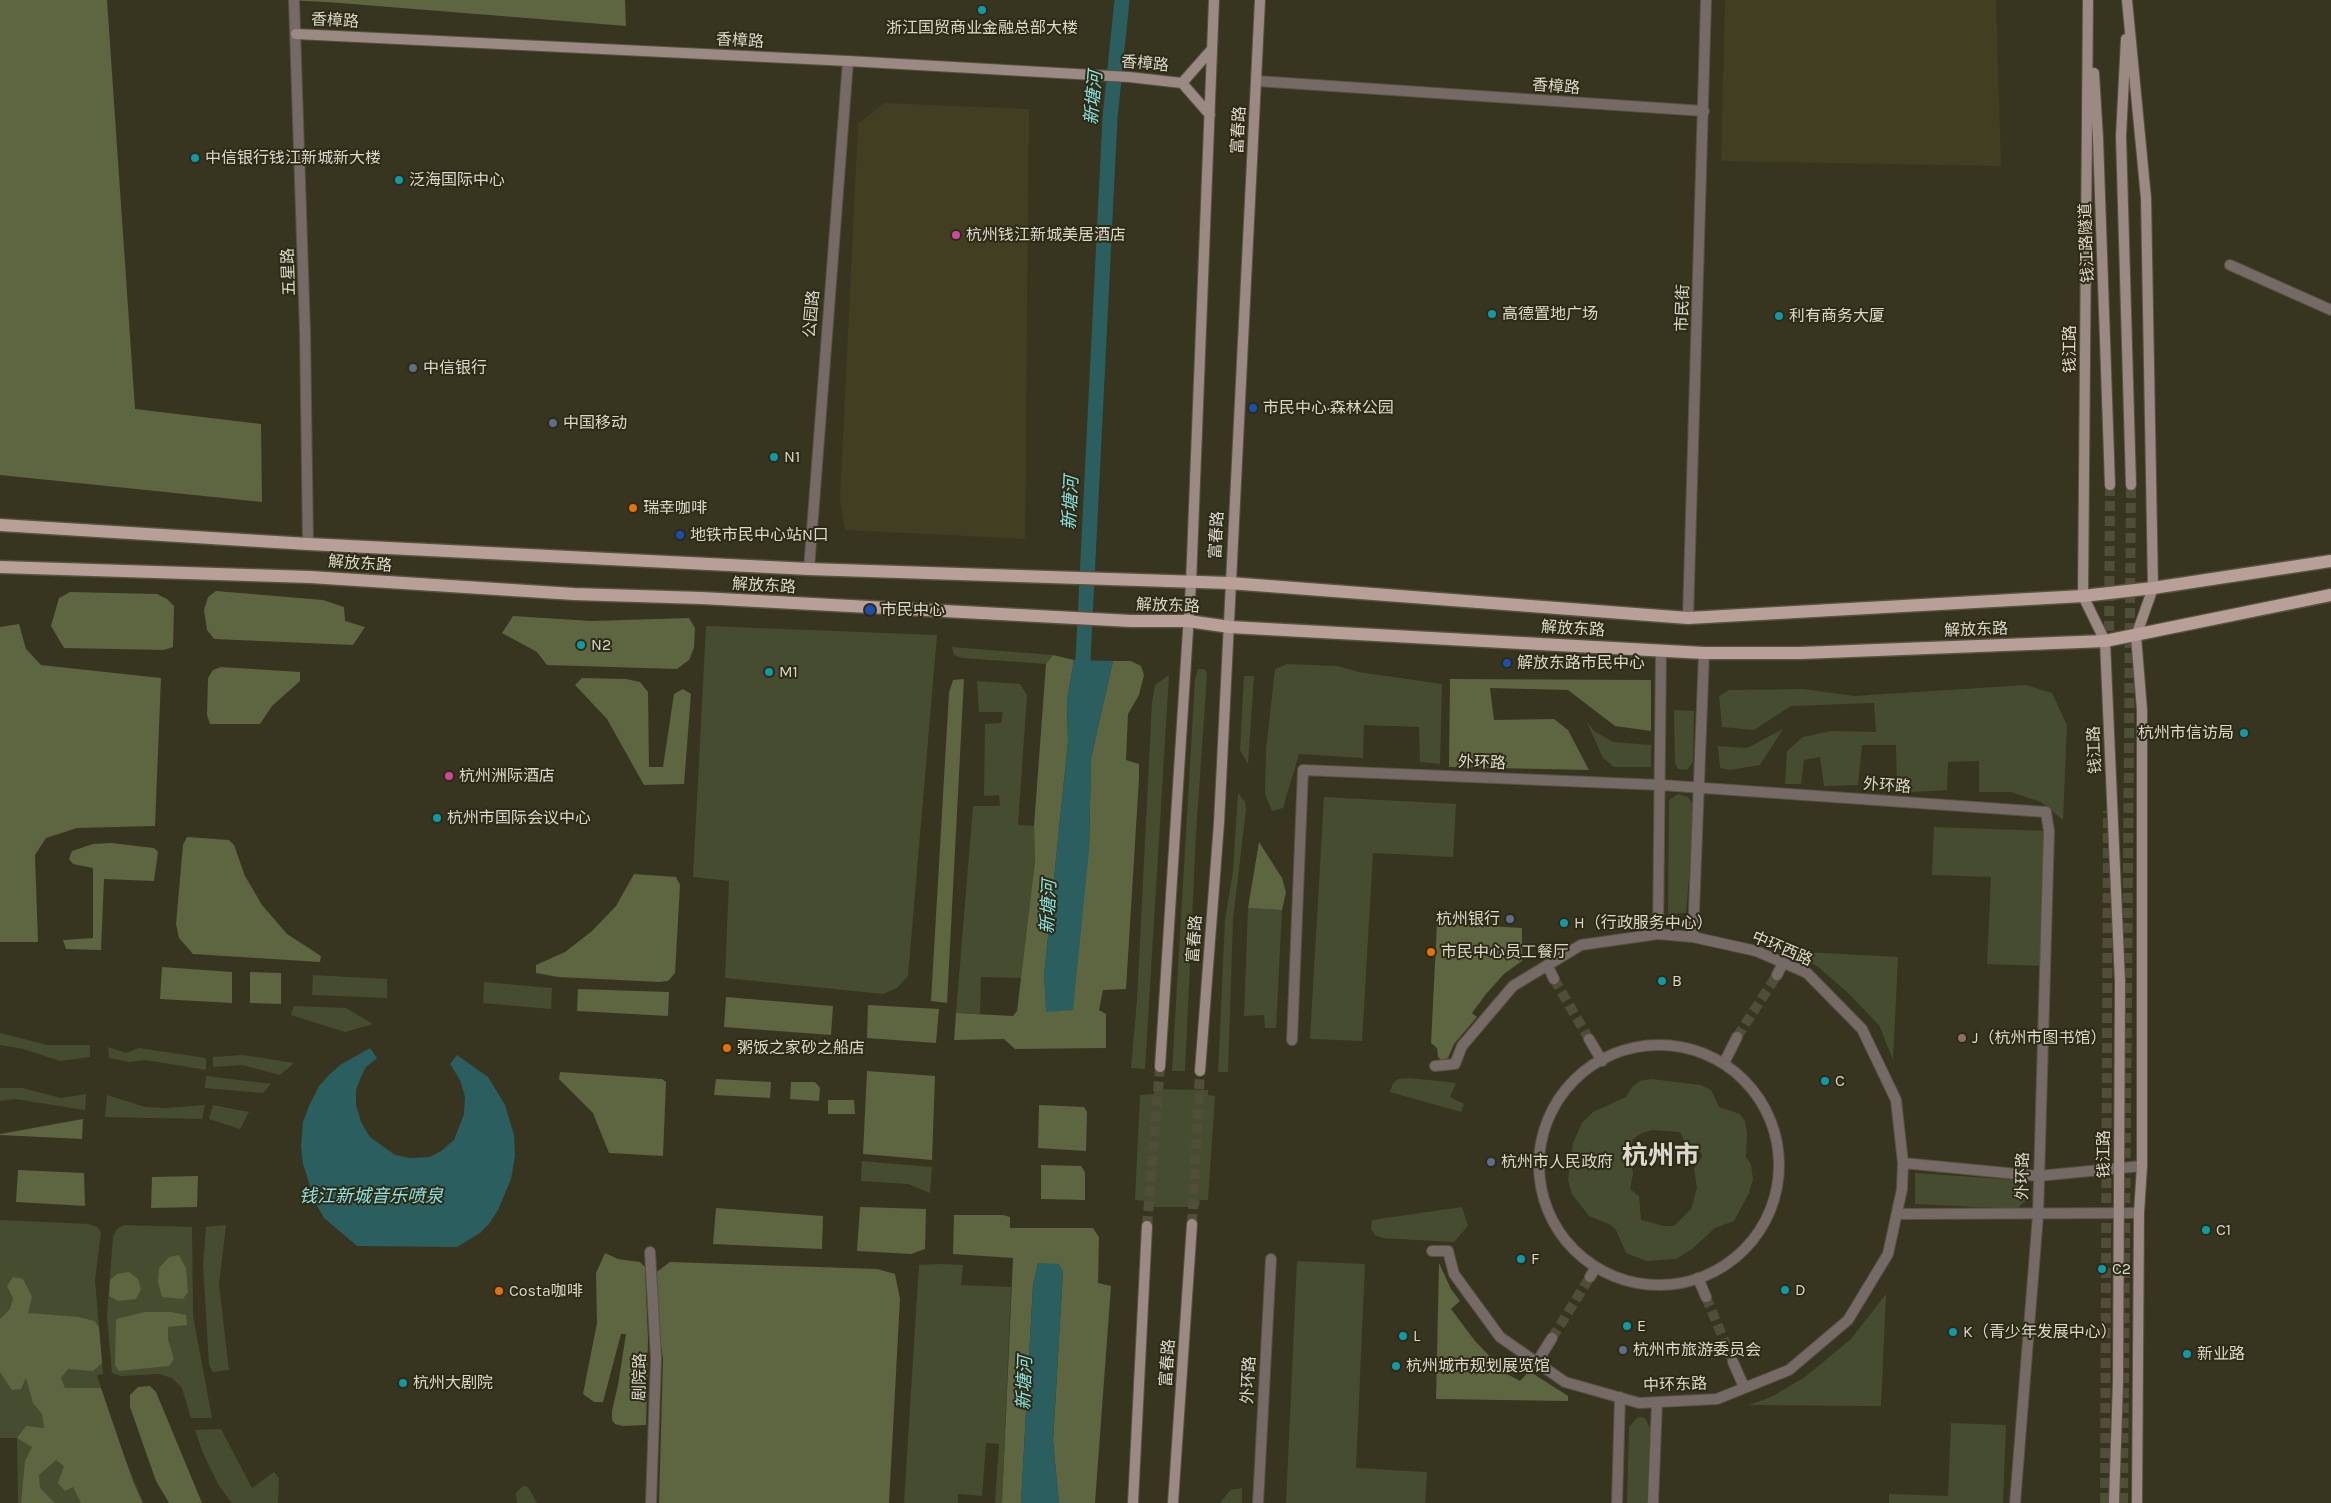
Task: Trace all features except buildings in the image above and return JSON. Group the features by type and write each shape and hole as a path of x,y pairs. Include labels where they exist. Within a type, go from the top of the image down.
{"main road":[{"name":"富春路","path":"1160,1067 1191,583 1214,0"},
{"name":"富春路","path":"1200,1071 1219,823 1230,628 1229,583 1260,0"},
{"name":"钱江路隧道","path":"2088,0 2098,138 2110,485"},
{"name":"钱江路","path":"2088,0 2083,596 2105,641 2120,982 2114,1503"},
{"path":"2127,0 2121,136 2131,485"},
{"path":"2127,0 2146,198 2153,588 2136,636 2142,710 2142,1166 2139,1213 2137,1503"},
{"name":"香樟路","path":"296,34 1129,77 1182,83 1210,115"},
{"name":"香樟路","path":"1182,83 1212,49"},
{"name":"解放东路","path":"0,525 308,544 809,569 1138,582 1229,583 1688,618 2083,596 2153,588 2331,561"},
{"name":"解放东路","path":"0,567 310,577 574,594 1131,621 1188,621 1230,628 1704,653 1801,653 2105,641 2331,595"},
{"name":"富春路","path":"1173,1503 1192,1224"},
{"name":"富春路","path":"1133,1503 1147,1226"}],"street":[{"name":"五星路","path":"294,0 305,331 308,544"},
{"name":"市民街","path":"1688,618 1706,0"},
{"name":"公园路","path":"809,569 848,61"},
{"name":"香樟路","path":"1257,82 1704,111"},
{"path":"2230,265 2331,310"},
{"path":"1658,934 1661,650"},
{"path":"1693,937 1704,653"},
{"name":"外环路","path":"1292,1040 1303,770 1661,785 2046,812 2049,831 2038,1214 2015,1503"},
{"name":"中环西路","path":"1435,1066 1455,1064 1462,1046 1513,986 1581,945 1658,934 1693,937 1756,951 1807,973 1862,1029 1896,1100 1903,1163 1902,1189"},
{"path":"1777,975 1783,963"},
{"path":"1546,965 1554,979"},
{"path":"1724,1063 1737,1037"},
{"path":"1589,1039 1602,1061"},
{"path":"1648,1045 1688,1048 1724,1063 1754,1090 1774,1125 1780,1164 1774,1204 1755,1240 1725,1266 1688,1282 1648,1286 1610,1276 1577,1254 1553,1223 1540,1186 1540,1146 1553,1109 1577,1077 1610,1055 1648,1045"},
{"path":"1903,1163 2038,1176 2142,1166"},
{"name":"中环东路","path":"1432,1251 1448,1250 1454,1274 1500,1337 1565,1382 1639,1402 1716,1399 1789,1370 1848,1320 1888,1254 1902,1189"},
{"path":"1897,1214 2139,1213"},
{"name":"剧院路","path":"650,1252 656,1358 651,1503"},
{"name":"外环路","path":"1258,1503 1271,1259"},
{"path":"1590,1277 1596,1267"},
{"path":"1698,1278 1706,1297"},
{"path":"1537,1362 1552,1338"},
{"path":"1733,1362 1744,1387"},
{"path":"1617,1503 1620,1397"},
{"path":"1653,1503 1657,1402"}],"shaded area":[{"path":"1725,0 1996,0 2001,166 1721,161"},
{"path":"884,103 1029,109 1025,539 845,530 840,499 858,124"}],"green space":[{"path":"0,0 107,0 135,409 261,424 262,502 0,475"},
{"path":"284,0 625,0 626,26 327,2"},
{"path":"216,591 323,600 344,607 345,621 365,627 353,645 214,639 207,630 204,610 208,597"},
{"path":"70,592 157,594 167,599 174,606 173,647 164,650 64,648 51,626 59,598"},
{"path":"513,616 591,621 689,618 695,628 694,648 689,660 677,669 547,665 537,652 502,633"},
{"path":"19,624 26,649 41,665 161,678 155,826 77,828 46,838 35,855 38,942 0,942 0,627"},
{"path":"706,626 937,635 908,976 897,988 883,994 725,978 729,881 693,877"},
{"path":"952,647 1053,655 1046,664 962,658 954,655"},
{"path":"1053,655 1074,660 1067,701 1068,742 1044,976 1047,1011 1089,850 1091,758 1113,661 1131,661 1141,666 1144,675 1139,695 1128,714 1126,760 1139,764 1139,779 1126,989 1103,990 1099,1010 1106,1014 1106,1048 1015,1049 1004,1039 954,1040 956,1013 1013,1016 1017,1011 1035,861 1034,826 1046,664"},
{"path":"1287,664 1338,666 1358,672 1442,684 1440,764 1420,762 1419,727 1364,725 1363,758 1299,754 1283,808 1272,811 1265,794 1266,751 1275,669"},
{"path":"221,667 300,672 300,681 272,706 260,724 210,724 207,715 208,678 213,670"},
{"path":"1198,669 1205,669 1207,675 1196,834 1185,1071 1172,1071 1195,679"},
{"path":"1169,675 1145,1069 1131,1068 1137,1000 1152,702 1155,685"},
{"path":"1244,676 1254,676 1248,764 1240,750"},
{"path":"582,678 626,679 640,682 648,692 649,767 663,767 674,694 683,689 691,694 684,784 644,785 607,719 575,685"},
{"path":"964,679 947,1003 931,1001 949,693 953,680"},
{"path":"1450,679 1651,680 1651,731 1615,726 1568,690 1490,688 1494,720 1554,719 1568,730 1589,770 1449,767"},
{"path":"977,681 1020,684 1027,695 1018,825 1034,826 1035,861 1021,978 981,977 980,1014 956,1013 973,806 1000,806 999,795 984,796 985,724 1001,723 1003,712 979,712"},
{"path":"2026,685 2052,693 2067,725 2063,820 2041,802 2011,792 1979,792 1979,761 1948,762 1947,790 1897,793 1896,745 1862,745 1858,785 1824,786 1820,757 1804,760 1801,784 1785,784 1787,751 1803,737 1831,731 1876,732 1874,703 1791,706 1754,730 1722,727 1719,696 1729,690 1804,689 1854,696"},
{"path":"1674,710 1694,711 1693,762 1687,770 1678,769 1675,763"},
{"path":"1587,722 1594,731 1613,742 1651,745 1651,767 1614,767 1603,758"},
{"path":"1783,729 1760,765 1730,770 1720,768 1718,746 1747,748"},
{"path":"1238,793 1245,802 1246,809 1233,920 1228,1072 1218,1072 1225,920 1233,871"},
{"path":"1678,794 1688,797 1693,805 1686,913 1668,914 1669,800"},
{"path":"1324,797 1456,804 1453,857 1373,853 1362,1041 1310,1039"},
{"path":"1934,827 2049,831 2044,966 1987,964 1991,877 1932,875"},
{"path":"187,837 229,840 234,845 245,876 262,905 287,934 321,956 320,962 193,954 179,938 176,924 183,845"},
{"path":"1259,842 1282,878 1286,892 1282,910 1248,908"},
{"path":"111,843 154,848 158,852 154,881 104,879 101,950 66,949 63,940 93,938 93,868 73,864 69,859 72,851 93,844"},
{"path":"634,874 676,877 680,885 675,973 668,981 558,977 536,973 536,965 565,952 592,931 616,906"},
{"path":"1248,908 1282,910 1276,1028 1265,1028 1264,1015 1244,1016"},
{"path":"1437,923 1522,928 1522,961 1504,974 1486,994 1472,1013 1477,1017 1454,1044 1448,1058 1441,1060 1438,1057 1437,1048 1431,1043"},
{"path":"1786,951 1898,957 1893,1060 1879,1025 1847,992 1817,966"},
{"path":"162,967 232,972 232,1003 160,999"},
{"path":"250,972 281,973 281,1004 250,1003"},
{"path":"313,975 387,979 387,998 312,995"},
{"path":"484,982 552,988 551,1009 483,1003"},
{"path":"578,989 669,992 668,1016 577,1011"},
{"path":"726,997 833,1006 831,1035 724,1027"},
{"path":"868,1005 939,1009 936,1043 867,1038"},
{"path":"294,1006 346,1008 373,1024 345,1032 291,1015"},
{"path":"0,1033 47,1045 90,1045 90,1057 60,1061 23,1049 0,1045"},
{"path":"108,1047 126,1053 139,1048 206,1058 206,1070 145,1060 129,1062 109,1058"},
{"path":"243,1055 294,1063 280,1075 242,1065 213,1067 213,1057"},
{"path":"867,1071 935,1076 932,1160 863,1154"},
{"path":"560,1072 662,1079 666,1082 663,1156 609,1153 593,1113 559,1079"},
{"path":"206,1076 271,1084 263,1093 205,1088"},
{"path":"1410,1078 1456,1083 1450,1097 1464,1104 1461,1112 1390,1092 1393,1083 1398,1079"},
{"path":"716,1079 771,1082 770,1098 714,1095"},
{"path":"1651,1079 1700,1085 1711,1090 1719,1107 1740,1114 1745,1121 1747,1132 1746,1157 1751,1165 1753,1179 1749,1193 1734,1221 1715,1228 1692,1249 1676,1259 1646,1261 1626,1253 1616,1230 1611,1225 1589,1216 1572,1194 1568,1180 1573,1143 1582,1123 1593,1112 1626,1097 1632,1087 1640,1081","holes":["1652,1130 1680,1132 1685,1143 1690,1143 1692,1149 1701,1152 1702,1157 1694,1169 1697,1188 1691,1209 1674,1226 1664,1226 1641,1220 1639,1196 1630,1189 1633,1174 1630,1151 1633,1139 1642,1133"]},
{"path":"791,1082 815,1082 820,1088 819,1101 790,1099"},
{"path":"0,1088 22,1088 61,1098 86,1094 85,1110 15,1099 0,1101"},
{"path":"1154,1089 1208,1090 1208,1095 1215,1096 1208,1200 1200,1200 1199,1207 1148,1207 1146,1201 1135,1200 1140,1095 1154,1094"},
{"path":"107,1095 145,1107 166,1108 205,1105 202,1119 105,1117"},
{"path":"828,1100 854,1100 855,1114 828,1114"},
{"path":"213,1105 249,1112 240,1129 209,1119"},
{"path":"1039,1105 1084,1107 1087,1112 1086,1151 1038,1148"},
{"path":"83,1119 82,1139 0,1135 0,1134"},
{"path":"862,1161 932,1167 930,1193 908,1184 861,1181"},
{"path":"1041,1165 1081,1166 1085,1172 1085,1200 1041,1199"},
{"path":"18,1170 84,1173 85,1206 16,1202"},
{"path":"1915,1173 2017,1180 2025,1188 2026,1200 2017,1209 1915,1204"},
{"path":"198,1176 197,1207 151,1208 152,1177"},
{"path":"860,1207 926,1209 925,1249 911,1254 857,1251"},
{"path":"1462,1207 1468,1226 1454,1242 1382,1238 1375,1235 1371,1229 1372,1220"},
{"path":"716,1208 823,1216 822,1249 713,1244"},
{"path":"954,1215 1003,1215 1010,1217 1010,1228 1093,1228 1099,1237 1098,1283 1111,1286 1095,1503 1059,1503 1053,1441 1063,1271 1038,1263 1033,1285 1021,1503 1002,1503 1013,1258 953,1254"},
{"path":"0,1220 88,1224 97,1227 101,1232 95,1280 103,1374 97,1375 114,1431 143,1503 18,1503 17,1438 0,1438"},
{"path":"124,1225 192,1227 193,1316 212,1418 191,1418 182,1388 172,1378 159,1374 121,1376 112,1373 107,1316 113,1237 117,1229"},
{"path":"226,1225 219,1285 229,1370 213,1372 209,1365 203,1265 206,1227"},
{"path":"605,1253 618,1259 640,1262 645,1267 648,1340 646,1425 623,1426 615,1424 612,1420 626,1334 621,1334 603,1402 594,1402 583,1394 597,1323 596,1273"},
{"path":"179,1255 186,1268 188,1292 183,1299 162,1297 158,1282 159,1268 169,1257"},
{"path":"1297,1261 1365,1264 1356,1468 1427,1472 1425,1503 1286,1503"},
{"path":"670,1262 877,1269 895,1274 900,1299 889,1503 659,1503 663,1359 651,1276"},
{"path":"1439,1263 1451,1289 1460,1301 1451,1309 1475,1341 1507,1374 1520,1381 1529,1371 1568,1396 1568,1401 1436,1399"},
{"path":"919,1265 963,1265 961,1285 1011,1287 1002,1503 995,1503 999,1444 986,1443 982,1496 958,1494 958,1503 904,1503"},
{"path":"129,1272 138,1279 141,1289 136,1299 118,1301 109,1296 110,1280 117,1274"},
{"path":"13,1277 23,1279 32,1297 28,1313 79,1317 94,1321 99,1327 102,1363 93,1371 68,1369 61,1378 65,1388 101,1388 133,1482 143,1503 81,1503 73,1487 65,1491 58,1483 64,1466 56,1460 39,1475 40,1488 55,1503 21,1503 25,1461 32,1447 17,1438 26,1426 44,1428 42,1414 33,1403 26,1378 21,1389 12,1390 0,1372 0,1319 10,1309 13,1298 7,1286"},
{"path":"1886,1294 1881,1406 1749,1405 1771,1397 1805,1377 1851,1339"},
{"path":"145,1312 171,1312 186,1315 187,1325 168,1327 168,1339 174,1359 169,1366 119,1371 115,1365 116,1319"},
{"path":"150,1386 156,1392 202,1503 169,1503 156,1481 130,1407 130,1395 138,1387"},
{"path":"1638,1417 1645,1418 1650,1428 1647,1503 1627,1503 1629,1427"},
{"path":"1951,1423 2006,1425 2003,1503 1889,1503 1889,1494 1948,1496"},
{"path":"221,1429 252,1488 274,1472 279,1478 278,1503 232,1503 219,1486 203,1453 195,1430"},
{"path":"523,1486 528,1487 537,1503 517,1503 516,1493"},
{"path":"1242,1488 1242,1503 1220,1503 1230,1490"}],"water":[{"path":"1074,660 1113,661 1091,758 1089,850 1073,1010 1046,1012 1044,976 1068,742 1067,701"},
{"name":"钱江新城音乐喷泉","path":"370,1048 377,1058 366,1067 361,1077 356,1090 356,1105 361,1122 370,1137 395,1155 410,1158 430,1157 454,1140 464,1114 465,1097 460,1080 450,1064 457,1055 488,1077 505,1105 514,1135 515,1156 511,1179 498,1210 489,1224 480,1233 457,1247 357,1246 324,1218 315,1202 303,1164 301,1146 303,1122 319,1086 340,1065"},
{"path":"1038,1263 1059,1264 1063,1271 1053,1441 1059,1503 1021,1503 1033,1285"}],"waterway":[{"name":"新塘河","path":"1082,679 1110,118 1122,0"}],"tunnel":[{"path":"2109,646 2110,485"},
{"path":"2123,1503 2131,485"},
{"path":"2105,1503 2108,811"},
{"path":"1737,1037 1777,975"},
{"path":"1554,979 1589,1039"},
{"path":"1147,1226 1160,1067"},
{"path":"1192,1224 1200,1071"},
{"path":"1552,1338 1590,1277"},
{"path":"1706,1297 1733,1362"}],"place":[{"name":"浙江国贸商业金融总部大楼","path":"982,10"},
{"name":"中信银行钱江新城新大楼","path":"195,158"},
{"name":"泛海国际中心","path":"399,180"},
{"name":"杭州钱江新城美居酒店","path":"956,235"},
{"name":"高德置地广场","path":"1492,314"},
{"name":"利有商务大厦","path":"1779,316"},
{"name":"中信银行","path":"413,368"},
{"name":"市民中心·森林公园","path":"1253,408"},
{"name":"中国移动","path":"553,423"},
{"name":"N1","path":"774,457"},
{"name":"瑞幸咖啡","path":"633,508"},
{"name":"地铁市民中心站N口","path":"680,535"},
{"name":"市民中心","path":"870,610"},
{"name":"N2","path":"581,645"},
{"name":"解放东路市民中心","path":"1507,663"},
{"name":"M1","path":"769,672"},
{"name":"杭州市信访局","path":"2244,733"},
{"name":"杭州洲际酒店","path":"449,776"},
{"name":"杭州市国际会议中心","path":"437,818"},
{"name":"杭州银行","path":"1510,919"},
{"name":"H（行政服务中心）","path":"1564,923"},
{"name":"市民中心员工餐厅","path":"1431,952"},
{"name":"B","path":"1662,981"},
{"name":"J（杭州市图书馆）","path":"1962,1038"},
{"name":"粥饭之家砂之船店","path":"727,1048"},
{"name":"C","path":"1825,1081"},
{"name":"杭州市人民政府","path":"1491,1162"},
{"name":"C1","path":"2206,1230"},
{"name":"F","path":"1521,1259"},
{"name":"C2","path":"2102,1269"},
{"name":"D","path":"1785,1290"},
{"name":"Costa咖啡","path":"499,1291"},
{"name":"E","path":"1627,1326"},
{"name":"K（青少年发展中心）","path":"1953,1332"},
{"name":"L","path":"1403,1336"},
{"name":"杭州市旅游委员会","path":"1623,1350"},
{"name":"新业路","path":"2187,1354"},
{"name":"杭州城市规划展览馆","path":"1396,1366"},
{"name":"杭州大剧院","path":"403,1383"}],"district":[{"name":"杭州市","path":"1661,1157"}]}
